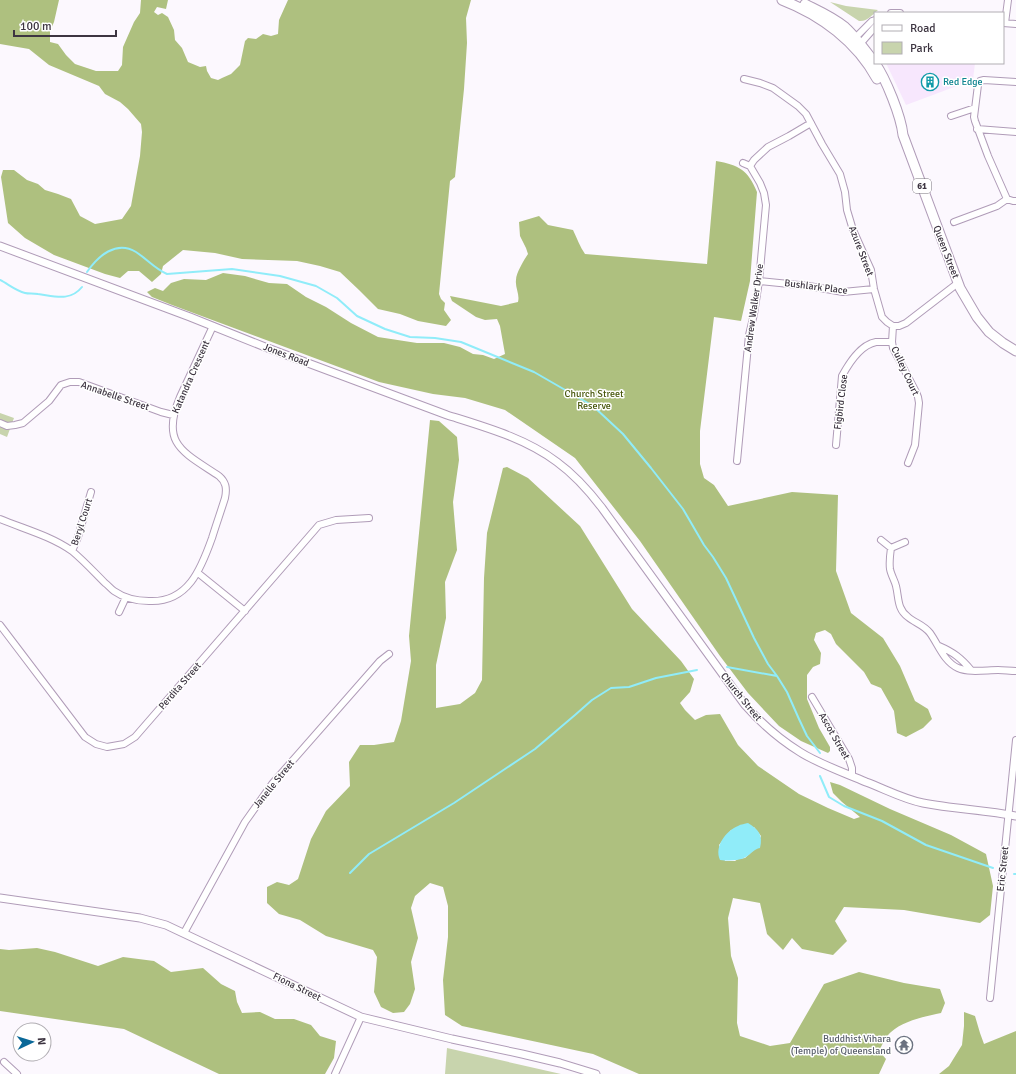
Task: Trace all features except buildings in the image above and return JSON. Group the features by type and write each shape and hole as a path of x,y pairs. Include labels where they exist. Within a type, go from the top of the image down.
{"main road":[{"name":"Queen Street","path":"787,1 804,4 826,14 845,27 872,69 885,95 898,129 903,135"},
{"name":"Queen Street","path":"856,42 874,62"},
{"name":"Queen Street","path":"876,64 890,92 903,135 958,283 977,317 989,332 1016,352"}],"street":[{"path":"1008,0 1004,23 1016,24"},
{"path":"856,42 874,20"},
{"path":"856,42 874,28"},
{"name":"Azure Street","path":"744,80 760,82 773,88 798,106 811,122 840,174 845,192 847,210 853,230 871,270 874,289 882,317 893,326"},
{"path":"1016,82 980,81 978,85 974,117 988,156 1007,199 1016,201"},
{"path":"951,116 975,108"},
{"path":"743,163 750,166 754,160 768,147 811,122"},
{"path":"978,129 1016,132"},
{"name":"Andrew Walker Drive","path":"737,461 749,335 759,281 766,204 760,182 750,166"},
{"path":"954,222 997,206 1007,199"},
{"name":"Jones Road","path":"0,246 213,326 272,350 447,415 515,438 540,451 568,471"},
{"name":"Bushlark Place","path":"759,281 809,286 843,292 874,289"},
{"path":"893,326 899,326 906,323 958,283"},
{"name":"Katandra Crescent","path":"0,519 58,542 72,551 114,591 126,597 139,601 156,602 170,598 190,584 198,573 205,559 227,491 222,479 219,476 186,454 178,445 173,433 172,423 173,415 180,397 213,326"},
{"name":"Culley Court","path":"893,326 892,348 918,397 919,403 915,445 908,463"},
{"name":"Figbird Close","path":"836,445 842,376 847,365 862,349 874,342 892,342"},
{"name":"Annabelle Street","path":"0,423 7,426 15,426 23,423 49,401 61,385 70,382 79,382 173,415"},
{"name":"Church Street","path":"568,471 586,488 602,508 745,705 777,736 800,753 900,796 922,803 1012,815"},
{"name":"Beryl Court","path":"72,551 78,537 91,492"},
{"name":"Perdita Street","path":"0,625 85,737 96,744 107,747 124,744 135,737 319,525 336,520 369,518"},
{"path":"881,540 891,548"},
{"path":"891,548 905,542"},
{"path":"891,548 890,570 896,584 898,602 901,610 907,616 926,628 946,659 959,668 982,671 1016,671"},
{"path":"198,573 245,611"},
{"path":"119,612 126,597"},
{"path":"939,646 958,656 971,670"},
{"name":"Janelle Street","path":"184,933 245,822 272,784 380,661 389,654"},
{"name":"Ascot Street","path":"812,697 848,759 852,768 852,776"},
{"name":"Eric Street","path":"990,998 1012,815 1016,740"},
{"name":"Fiona Street","path":"0,898 140,918 166,925 361,1017 560,1063 596,1074"},
{"path":"335,1074 361,1017"},
{"path":"4,1062 17,1074"}],"shaded area":[{"name":"Red Edge","path":"886,64 975,64 973,80 906,105"}],"green space":[{"path":"0,0 59,0 54,22 50,31 50,42 58,44 75,64 96,71 118,71 122,65 123,47 134,22 140,13 141,0 168,0 166,9 157,7 154,12 158,15 162,13 168,17 174,30 175,40 182,48 188,62 200,67 206,66 211,78 218,80 231,74 240,65 245,41 248,38 256,39 263,34 271,36 278,34 279,20 288,0 471,0 466,18 467,43 464,89 455,177 450,181 439,294 445,303 444,310 451,320 446,326 418,321 400,314 378,309 340,272 297,261 242,259 215,253 183,250 163,266 161,274 152,282 139,271 128,271 120,278 105,274 54,255 25,238 8,223 1,177 3,170 14,170 27,180 38,184 45,190 71,199 80,216 95,224 122,219 131,206 140,156 142,132 141,124 128,109 120,102 105,94 99,86 49,65 29,49 0,44"},
{"path":"830,2 846,6 878,10 867,19 859,21"},
{"name":"Church Street Reserve","path":"716,161 731,164 742,170 750,178 757,192 750,281 741,321 714,317 700,431 700,464 704,478 714,485 728,506 792,492 838,495 836,571 851,613 883,638 900,666 915,701 928,709 932,719 923,728 906,737 897,733 894,711 881,688 871,684 864,672 836,644 831,634 825,630 816,633 814,640 821,653 820,664 813,667 807,675 807,699 819,728 830,747 830,751 828,753 801,741 779,726 748,693 720,656 640,541 575,458 505,410 465,398 433,394 379,382 172,305 152,297 147,292 155,288 163,291 171,283 184,279 206,280 223,273 245,276 269,283 287,284 306,297 378,337 417,343 444,343 460,347 473,354 483,355 494,359 505,354 500,326 497,319 485,320 476,317 452,301 450,296 501,306 518,302 516,277 528,254 520,236 519,222 539,216 548,225 573,230 585,254 707,264"},
{"path":"0,413 14,418 7,437 0,434"},
{"path":"430,420 439,421 457,437 459,460 453,502 457,550 445,582 446,618 436,665 436,708 460,704 475,693 482,680 484,578 487,533 503,468 507,467 528,478 580,526 632,609 681,661 694,679 690,692 680,703 695,720 706,715 720,714 738,745 758,766 799,794 828,808 854,819 860,817 833,793 830,782 840,785 890,809 951,835 986,854 993,886 990,915 980,923 904,910 844,907 835,921 847,941 833,955 802,949 792,938 783,950 767,934 760,903 733,898 728,918 731,956 738,978 737,1023 740,1036 770,1046 790,1043 824,984 859,972 904,983 940,989 945,1003 941,1013 908,1022 896,1028 889,1034 879,1051 886,1059 879,1074 639,1074 593,1054 462,1026 445,1015 443,980 448,937 448,906 443,887 430,883 415,896 411,908 418,938 411,962 415,989 410,1004 404,1012 393,1013 381,1007 374,992 377,957 373,950 326,936 300,920 279,914 267,903 267,887 277,882 289,885 298,879 311,839 326,811 350,786 349,762 360,745 374,745 394,742 401,721 411,661 409,636","holes":["754,827 761,836 756,848 745,858 735,861 725,861 719,845 731,830"]},
{"path":"37,948 55,952 98,966 123,957 154,961 171,972 203,968 221,984 235,991 237,1002 242,1013 260,1012 275,1019 294,1019 311,1025 320,1036 336,1041 334,1058 325,1074 219,1074 124,1029 0,1011 0,949 9,950"},
{"path":"964,1012 975,1016 984,1044 1016,1031 1016,1074 939,1074 949,1066 962,1045"},
{"path":"447,1048 561,1074 445,1074"}],"water":[{"path":"748,823 759,833 761,840 760,848 740,859 730,861 720,860 720,844 725,835 734,828"}],"waterway":[{"path":"87,272 102,255 121,248 136,252 167,274 232,269 280,276 316,286 337,298 357,316 385,329 410,337 435,338 461,342 534,372 593,406 623,434 683,509 704,545 726,578 754,638 768,664 787,692 807,736 820,753"},
{"path":"0,280 22,292 56,297 72,295 82,287"},
{"path":"727,667 777,676"},
{"path":"350,873 369,854 454,803 535,749 592,700 611,688 629,687 656,678 697,670"},
{"path":"820,776 829,797 844,806 882,821 926,845 993,868"}],"place":[{"name":"Red Edge","path":"930,82"},
{"name":"Buddhist Vihara (Temple) of Queensland","path":"904,1045"}]}
